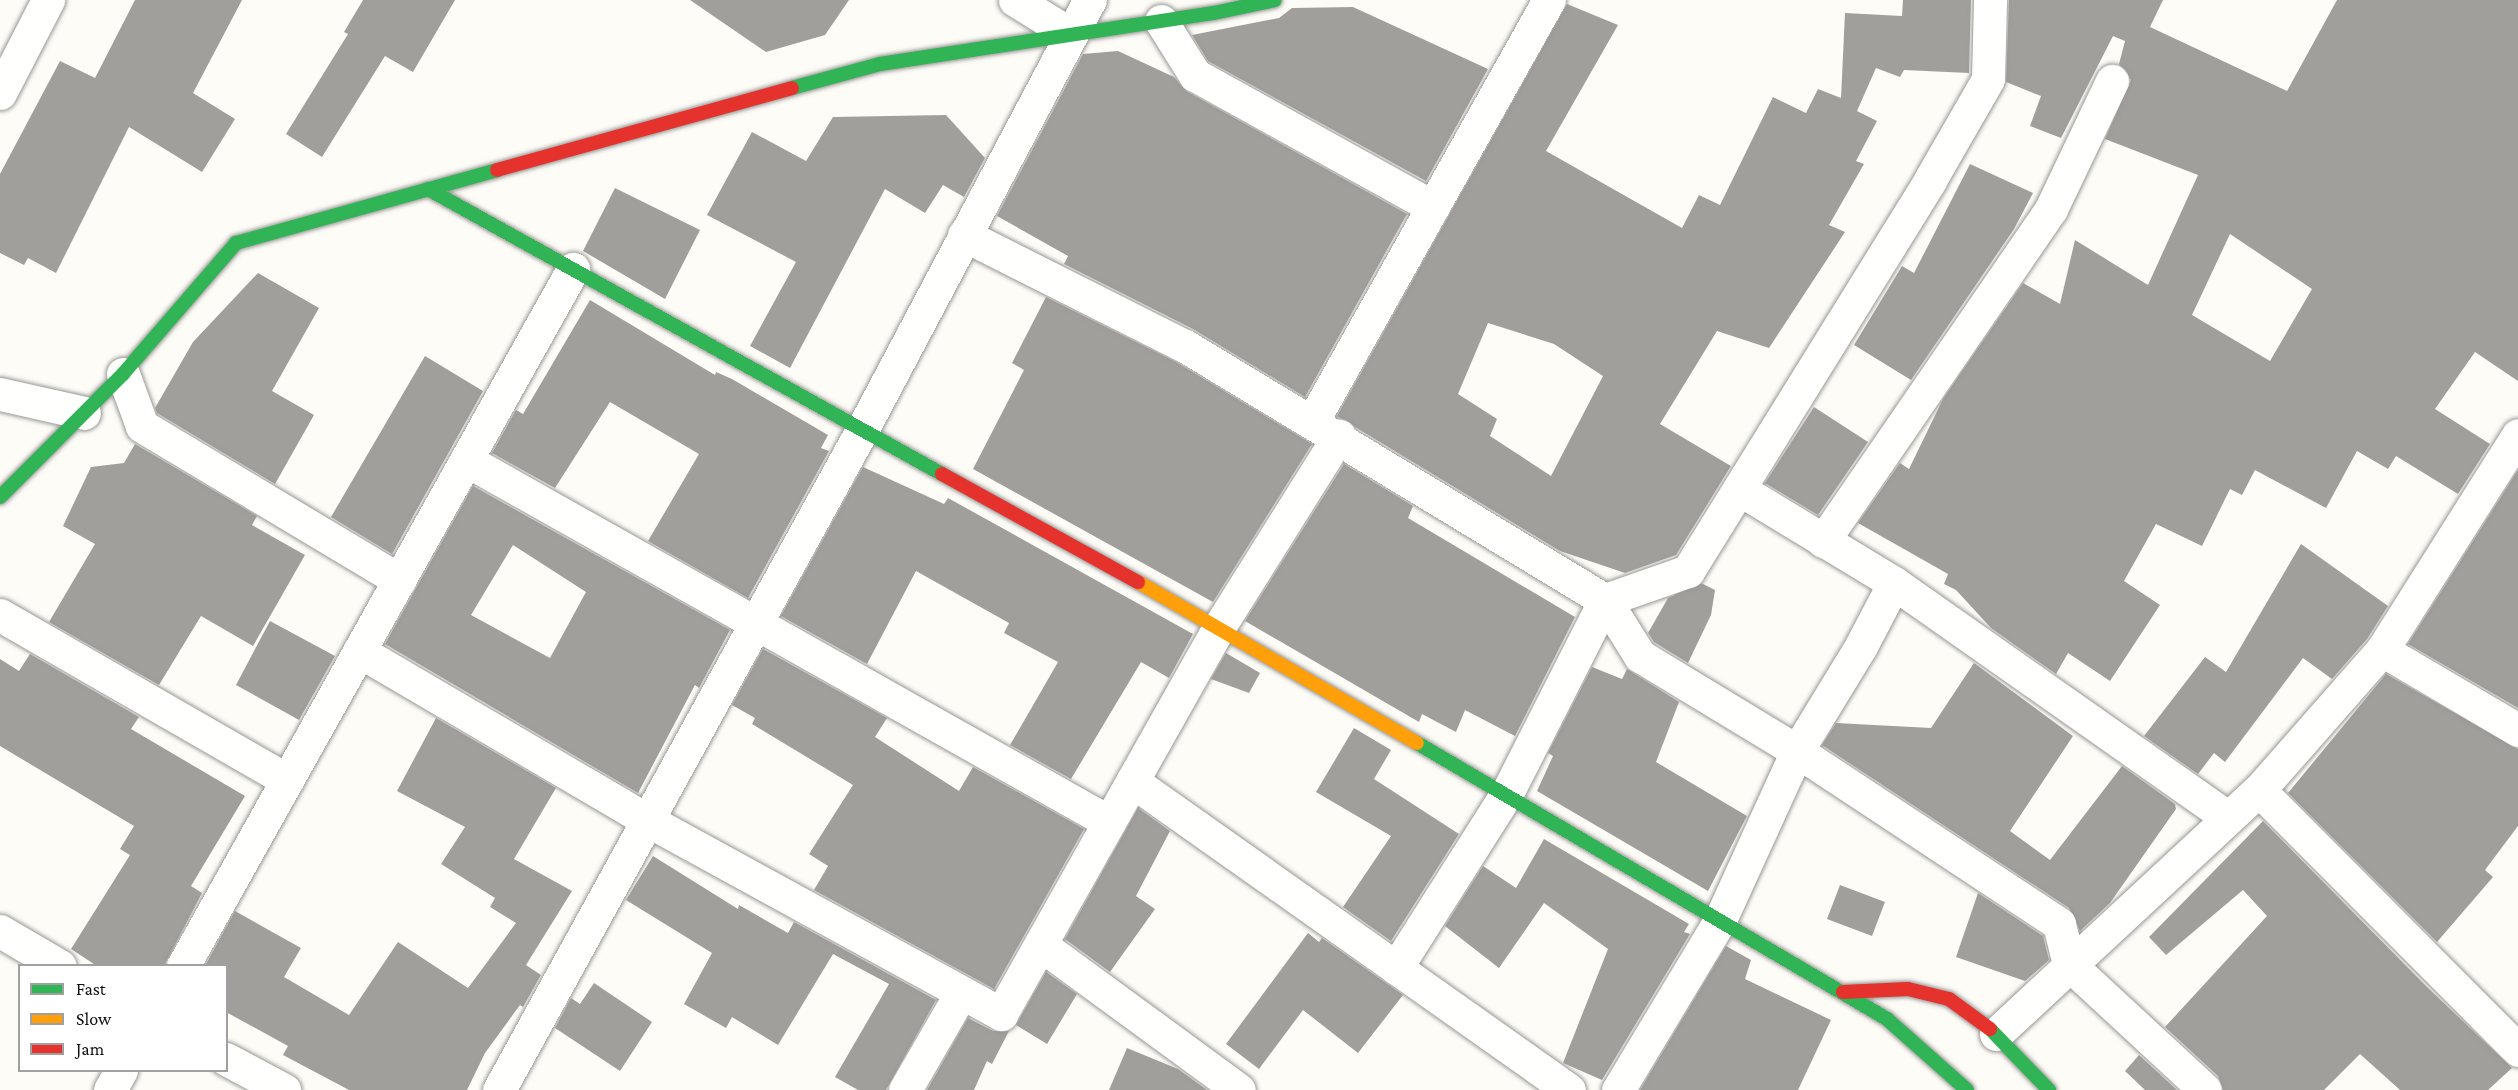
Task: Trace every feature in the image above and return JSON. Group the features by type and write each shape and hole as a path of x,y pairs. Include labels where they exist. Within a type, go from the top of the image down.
{"street":[{"path":"0,93 48,0"},
{"path":"1015,0 1070,34"},
{"path":"499,1090 862,430 1090,0"},
{"path":"0,497 123,374 236,243 880,63 1161,21 1275,0"},
{"path":"359,651 647,820 1001,1014 1326,429 1433,207 1549,0"},
{"path":"1396,968 1506,795 1605,600 1688,571 1739,489 1988,79 1990,0"},
{"path":"1161,21 1195,75 1433,207"},
{"path":"1823,541 2050,209 2112,81"},
{"path":"428,189 1218,627 1843,992 1887,1020 1967,1090"},
{"path":"964,235 1185,346 1326,429 1605,600 1641,656 1797,752 2059,924 2069,964 2205,1090"},
{"path":"184,964 573,269"},
{"path":"123,374 142,426 399,580"},
{"path":"0,394 84,413"},
{"path":"1996,1034 2259,790 2382,650 2518,435"},
{"path":"466,460 756,621 1109,822"},
{"path":"1739,489 1894,583 2228,818"},
{"path":"1618,1090 1720,920 1797,752 1862,646 1894,583"},
{"path":"0,615 287,780"},
{"path":"2382,650 2518,730"},
{"path":"1132,780 1569,1090"},
{"path":"2259,790 2518,1050"},
{"path":"0,931 57,964"},
{"path":"1041,945 1239,1090"},
{"path":"1843,992 1908,989 1930,993 1971,1012 1996,1034 2049,1090"},
{"path":"905,1090 961,993"},
{"path":"228,1060 284,1090"},
{"path":"110,1090 121,1072"}],"building":[{"path":"135,0 242,0 193,93 235,119 202,172 129,127 56,273 28,258 24,265 0,253 0,174 60,61 95,78"},
{"path":"363,0 455,0 413,72 385,56 322,157 286,134 348,34 344,32"},
{"path":"690,0 849,0 825,35 766,52"},
{"path":"1903,0 1971,0 1969,73 1904,70 1900,77 1876,68 1857,111 1877,121 1856,161 1864,164 1829,225 1845,232 1769,348 1717,331 1660,424 1731,466 1676,555 1625,573 1560,551 1337,416 1567,4 1618,25 1546,151 1682,228 1699,195 1720,205 1773,97 1806,113 1818,89 1841,98 1845,13 1902,16","holes":["1488,323 1554,344 1603,376 1551,476 1490,436 1497,419 1458,394"]},
{"path":"2009,0 2163,0 2150,27 2287,91 2337,0 2518,0 2518,381 2475,352 2435,409 2490,444 2458,494 2396,456 2388,469 2357,451 2326,508 2255,470 2242,495 2230,489 2202,546 2156,524 2124,581 2160,605 2110,681 2068,653 2056,674 1991,628 1956,590 1944,584 1948,574 1858,523 1900,463 1909,469 1943,399 2023,283 2060,304 2075,240 2148,285 2198,175 2105,139 2131,80 2119,64 2125,41 2113,36 2061,138 2030,126 2041,96 2006,82","holes":["2230,234 2312,289 2270,361 2192,315"]},
{"path":"1353,7 1488,69 1426,181 1208,61 1192,35 1279,18 1292,8"},
{"path":"1118,51 1174,77 1186,91 1407,214 1305,397 1193,329 1064,264 1068,256 997,216 1083,54"},
{"path":"946,115 985,158 964,197 943,185 925,213 885,189 790,368 750,346 796,262 707,215 752,132 806,161 833,117"},
{"path":"1970,164 2033,193 2014,229 1911,380 1854,345 1902,266 1914,273"},
{"path":"615,188 700,230 665,299 583,251"},
{"path":"258,273 319,308 272,391 314,415 275,484 157,413 155,408 193,342"},
{"path":"1046,297 1176,362 1312,444 1213,602 973,469 1024,370 1012,363"},
{"path":"590,300 715,375 716,372 732,379 828,435 821,448 829,451 748,598 648,541 699,454 610,402 555,488 492,453 516,410 523,414"},
{"path":"425,356 483,391 392,554 331,517"},
{"path":"1814,407 1868,442 1818,515 1765,483"},
{"path":"135,444 257,516 252,525 305,555 253,646 201,616 159,685 49,622 95,544 63,526 91,467 124,463"},
{"path":"1344,464 1413,506 1408,518 1575,617 1515,736 1465,710 1456,732 1422,714 1419,722 1245,621"},
{"path":"863,467 944,504 948,498 1193,634 1169,678 1141,662 1071,779 1010,745 1058,662 1004,633 1009,623 916,571 867,664 781,616"},
{"path":"2518,470 2518,708 2408,644"},
{"path":"473,486 730,630 699,688 695,685 638,793 385,644","holes":["513,545 586,592 550,658 471,615"]},
{"path":"2301,544 2388,606 2367,639 2332,679 2303,658 2225,762 2214,753 2198,774 2144,736 2205,657 2226,672"},
{"path":"1701,583 1715,590 1711,615 1688,663 1654,642 1648,633 1668,598"},
{"path":"270,621 335,656 299,720 236,685"},
{"path":"763,649 887,718 875,737 959,791 973,767 1084,829 994,989 814,890 828,866 809,854 853,785 752,724 755,718 732,705"},
{"path":"1226,653 1260,673 1249,693 1211,679"},
{"path":"30,654 139,717 131,729 245,796 191,886 202,893 165,964 94,964 71,949 130,855 120,849 134,826 0,746 0,659 19,671"},
{"path":"1974,663 2073,736 2010,831 2050,860 2122,766 2175,804 2176,809 2110,903 2080,931 2069,908 1822,745 1836,723 1931,728"},
{"path":"1592,667 1622,679 1627,669 1679,702 1656,762 1747,816 1708,891 1537,791 1553,756 1548,753"},
{"path":"2386,674 2518,749 2518,826 2485,870 2493,877 2437,942 2288,793"},
{"path":"436,718 556,788 514,859 572,891 526,965 541,975 523,1007 520,1005 485,1053 467,1090 349,1090 283,1055 288,1046 228,1013 228,964 206,964 235,911 301,948 284,977 349,1015 398,942 468,988 516,923 490,907 495,898 441,864 465,827 397,791"},
{"path":"1354,728 1391,750 1374,779 1459,834 1391,941 1343,907 1391,836 1316,792"},
{"path":"1138,808 1170,831 1136,896 1155,909 1110,972 1065,939"},
{"path":"2263,821 2427,987 2512,1068 2488,1090 2400,1090 2360,1054 2324,1090 2223,1090 2218,1076 2165,1027 2267,916 2243,890 2166,955 2149,937"},
{"path":"1544,839 1689,924 1684,932 1690,934 1602,1080 1563,1063 1608,949 1544,903 1499,968 1445,926 1483,866 1516,888"},
{"path":"653,856 738,909 739,905 788,933 794,922 936,1000 886,1090 858,1090 835,1077 889,984 833,954 778,1045 732,1017 726,1028 684,1004 712,953 626,900"},
{"path":"1840,885 1885,902 1872,936 1827,919"},
{"path":"1978,893 2043,936 2049,960 2025,981 1956,957"},
{"path":"1308,933 1319,942 1322,938 1403,995 1358,1053 1303,1010 1259,1069 1226,1044"},
{"path":"1726,946 1751,960 1745,979 1831,1020 1798,1090 1640,1090"},
{"path":"1046,972 1077,994 1047,1044 1016,1025"},
{"path":"594,983 652,1022 620,1071 555,1028 571,998 580,1004"},
{"path":"968,1018 993,1031 1009,1031 992,1064 987,1061 974,1090 927,1090"},
{"path":"1127,1048 1178,1069 1207,1090 1109,1090"},
{"path":"2139,1055 2177,1090 2145,1090 2125,1071"}],"traffic: fast":[{"path":"792,88 880,64 1214,13 1275,0"},
{"path":"0,497 123,374 236,243 497,170"},
{"path":"428,189 942,474"},
{"path":"1417,743 1887,1019 1967,1090"},
{"path":"1990,1029 2049,1090"}],"traffic: slow":[{"path":"1138,582 1417,743"}],"traffic: jam":[{"path":"497,170 792,88"},
{"path":"942,474 1138,582"},
{"path":"1843,992 1908,989 1949,999 1990,1029"}]}
